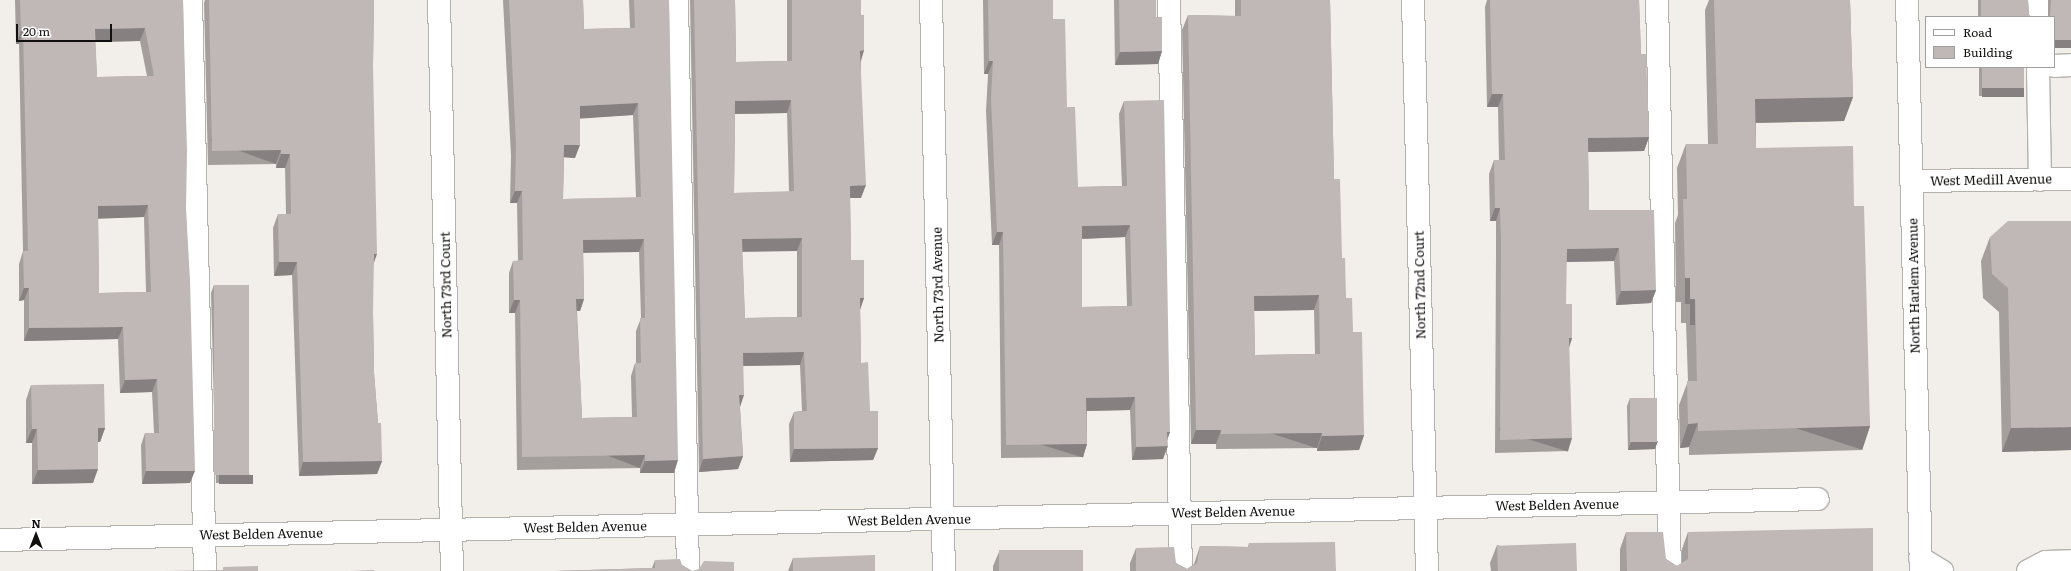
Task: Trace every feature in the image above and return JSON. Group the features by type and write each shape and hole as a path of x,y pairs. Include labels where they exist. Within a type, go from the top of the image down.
{"street":[{"path":"191,0 205,571"},
{"name":"North 73rd Court","path":"439,0 452,571"},
{"path":"677,0 688,571"},
{"name":"North 73rd Avenue","path":"931,0 944,571"},
{"path":"1169,0 1181,571"},
{"name":"North 72nd Court","path":"1413,0 1427,571"},
{"path":"1657,0 1670,571"},
{"name":"North Harlem Avenue","path":"1907,0 1920,565"},
{"path":"2037,0 2037,16"},
{"path":"2055,66 2071,65"},
{"path":"2038,68 2040,180"},
{"name":"West Medill Avenue","path":"1911,181 2071,179"},
{"name":"West Belden Avenue","path":"0,540 1818,499"},
{"path":"2028,571 2046,562 2071,561"},
{"path":"1920,565 1942,571"}],"building":[{"path":"20,0 183,0 187,152 186,209 190,280 195,471 146,471 145,433 159,433 157,379 125,380 123,327 29,328 29,288 24,288 23,251 28,251 23,31 21,31","holes":["145,28 154,76 97,77 95,29","148,205 151,292 99,293 98,206"]},
{"path":"209,0 374,0 373,65 377,254 374,254 374,373 378,423 381,423 382,461 303,462 297,262 279,262 278,214 291,214 290,154 281,154 281,150 212,151"},
{"path":"509,0 583,0 584,29 635,28 634,0 669,0 678,460 645,461 645,455 522,457 520,300 514,300 513,261 523,260 522,191 515,191 516,144","holes":["638,103 641,197 563,199 564,145 580,145 580,106","644,239 645,318 640,318 641,363 635,363 637,417 582,418 576,299 584,299 583,240"]},
{"path":"694,0 735,0 736,62 792,61 792,0 861,0 861,15 864,15 864,50 860,51 866,185 850,186 851,260 864,260 864,298 860,298 861,363 868,362 870,411 878,411 878,448 794,449 794,412 807,411 804,352 743,353 744,395 739,395 743,456 703,459","holes":["791,100 794,191 734,193 735,101","802,238 802,317 745,318 742,239"]},
{"path":"988,0 1053,0 1053,19 1065,19 1067,107 1075,107 1078,187 1127,186 1124,101 1164,100 1170,432 1167,432 1168,446 1136,447 1135,397 1086,398 1087,444 1006,445 1003,232 997,232 991,98 993,61 989,61","holes":["1130,225 1132,306 1082,307 1082,226"]},
{"path":"1119,0 1156,0 1156,17 1162,17 1162,51 1120,52"},
{"path":"1241,0 1330,0 1334,179 1340,179 1342,258 1345,258 1346,298 1352,298 1353,332 1362,332 1364,435 1322,436 1322,433 1221,434 1221,430 1196,430 1188,15 1241,16","holes":["1319,295 1320,354 1255,355 1254,296"]},
{"path":"1490,0 1639,0 1641,54 1646,54 1649,137 1588,138 1589,210 1654,210 1656,290 1621,291 1619,248 1567,249 1566,304 1572,304 1572,338 1569,338 1572,438 1500,440 1501,241 1500,208 1495,208 1494,160 1505,160 1503,94 1492,94"},
{"path":"1714,0 1850,0 1853,97 1755,99 1756,148 1853,146 1854,206 1864,206 1870,426 1698,431 1698,423 1688,424 1687,381 1697,381 1695,299 1690,299 1690,278 1685,278 1683,199 1687,199 1686,144 1718,144"},
{"path":"1981,0 2028,0 2029,15 2030,16 1981,16"},
{"path":"2051,0 2071,0 2071,40 2055,40 2055,16 2050,16"},
{"path":"1982,68 2024,68 2024,88 1982,88"},
{"path":"2008,221 2071,221 2071,427 2011,428 2008,288 1992,274 1990,237"},
{"path":"214,285 249,285 249,475 214,475"},
{"path":"104,384 105,428 98,428 98,469 38,470 37,429 32,429 31,385"},
{"path":"1630,398 1657,398 1657,442 1630,442"},
{"path":"1873,528 1873,571 1627,571 1626,532 1663,532 1666,559 1677,566 1688,559 1688,532"},
{"path":"1335,542 1336,571 1136,571 1136,548 1174,547 1176,563 1187,569 1197,563 1200,546 1249,547 1249,543"},
{"path":"1576,543 1577,571 1498,571 1497,546"},
{"path":"999,550 1083,550 1083,571 999,571"},
{"path":"875,555 875,571 793,571 793,558"},
{"path":"680,559 682,565 692,571 555,571 655,568 655,560"},
{"path":"704,561 734,562 734,571 692,571 699,569"},
{"path":"258,566 258,571 162,571 223,570 223,567"},
{"path":"374,570 374,571 350,571"}]}
